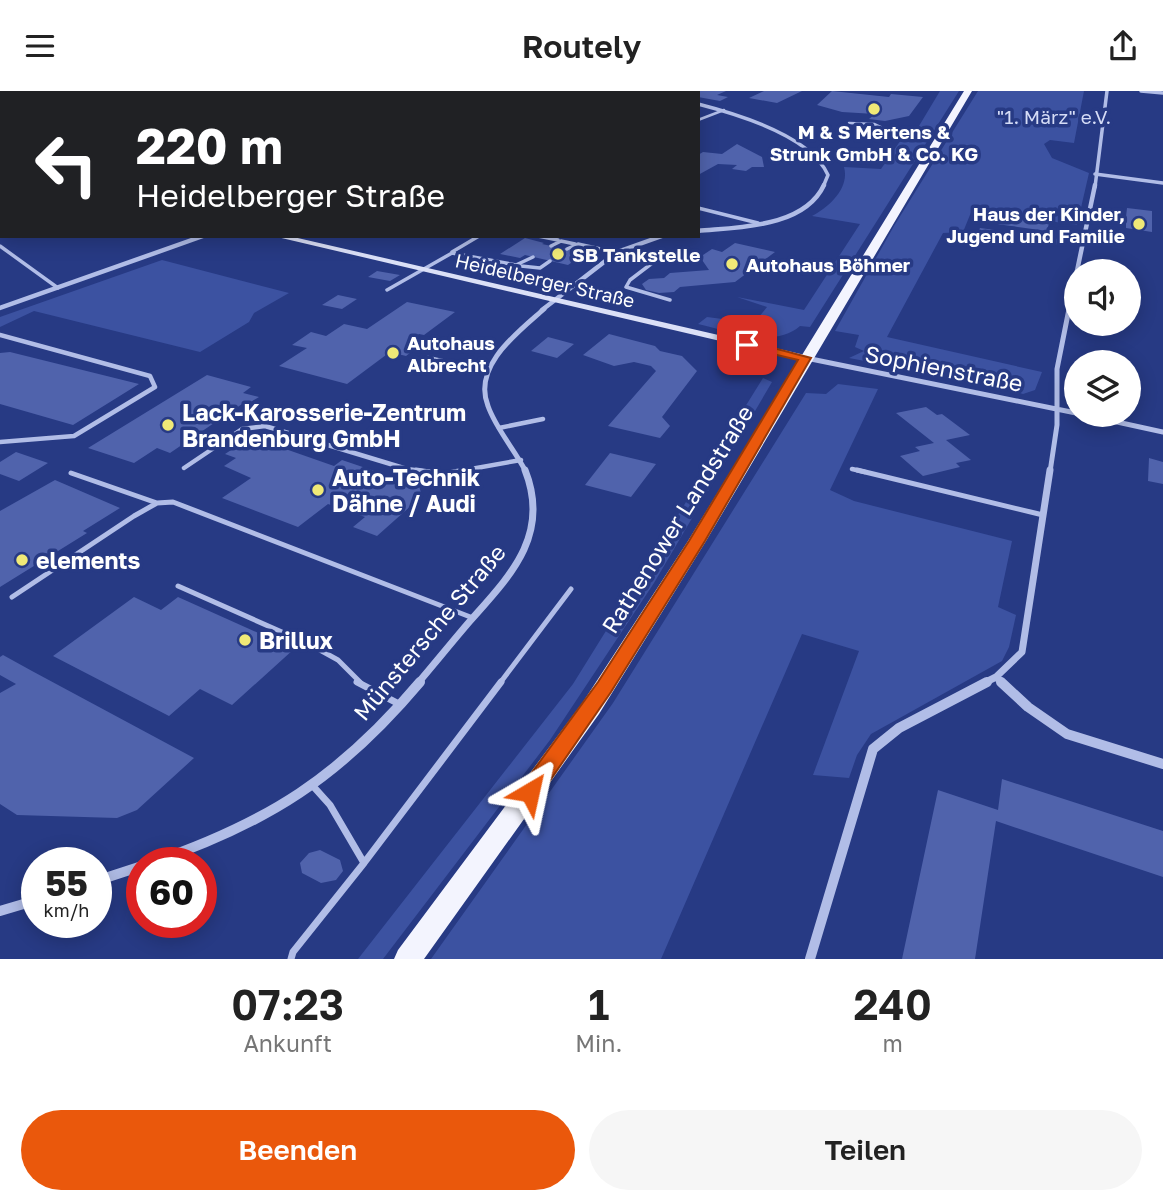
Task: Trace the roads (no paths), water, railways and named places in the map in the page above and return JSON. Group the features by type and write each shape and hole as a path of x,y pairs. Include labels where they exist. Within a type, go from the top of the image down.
{"main road":[{"name":"Rathenower Landstraße","path":"408,959 591,708 697,541 968,91"}],"street":[{"path":"1079,259 1107,91"},
{"path":"1141,91 1163,93"},
{"path":"700,104 724,110 778,134 821,159 828,169 820,194 806,207 758,223 700,231"},
{"path":"1095,174 1163,183"},
{"path":"0,308 197,238"},
{"name":"Heidelberger Straße","path":"286,238 805,358"},
{"path":"488,371 504,347 555,301 617,252 656,238"},
{"path":"810,959 873,748 899,728 996,677 1022,652 1057,425 1054,408 1065,336"},
{"name":"Sophienstraße","path":"805,358 1064,410"},
{"name":"Münstersche Straße","path":"197,847 251,822 333,770 377,729 514,567 531,530 534,496 531,479 487,405 488,371"},
{"path":"1140,427 1163,432"},
{"path":"996,677 1028,707 1067,734 1163,764"},
{"path":"0,911 21,905"}],"lane":[{"path":"700,119 724,110"},
{"path":"743,118 752,116"},
{"path":"849,123 874,124 891,132 887,139"},
{"path":"778,134 788,133"},
{"path":"700,208 758,223"},
{"path":"387,290 477,238"},
{"path":"547,238 655,261 631,280 626,288 670,300"},
{"path":"551,246 561,241"},
{"path":"567,249 578,244"},
{"path":"0,247 58,288"},
{"path":"452,253 533,268 550,261"},
{"path":"516,265 533,257"},
{"path":"0,335 150,376 155,387 74,436 0,442"},
{"path":"428,358 488,371"},
{"path":"499,428 542,419"},
{"path":"184,468 242,429 265,426 407,469 443,474 520,460"},
{"path":"852,468 1043,515"},
{"path":"71,473 157,503 173,502 191,508 473,618"},
{"path":"12,597 157,503"},
{"path":"178,586 309,644 338,660 356,681 399,704"},
{"path":"291,959 293,952 364,863 571,589"},
{"path":"312,785 330,805 364,863"}],"place":[{"name":"M & S Mertens & Strunk GmbH & Co. KG","path":"874,109"},
{"name":"Haus der Kinder, Jugend und Familie","path":"1139,224"},
{"name":"SB Tankstelle","path":"558,254"},
{"name":"Autohaus Böhmer","path":"732,264"},
{"name":"Autohaus Albrecht","path":"393,353"},
{"name":"Lack-Karosserie-Zentrum Brandenburg GmbH","path":"168,425"},
{"name":"Auto-Technik Dähne / Audi","path":"318,490"},
{"name":"elements","path":"22,560"},
{"name":"Brillux","path":"245,640"}],"park label":[{"name":"\"1. März\" e.V.","path":"1054,116"}]}
